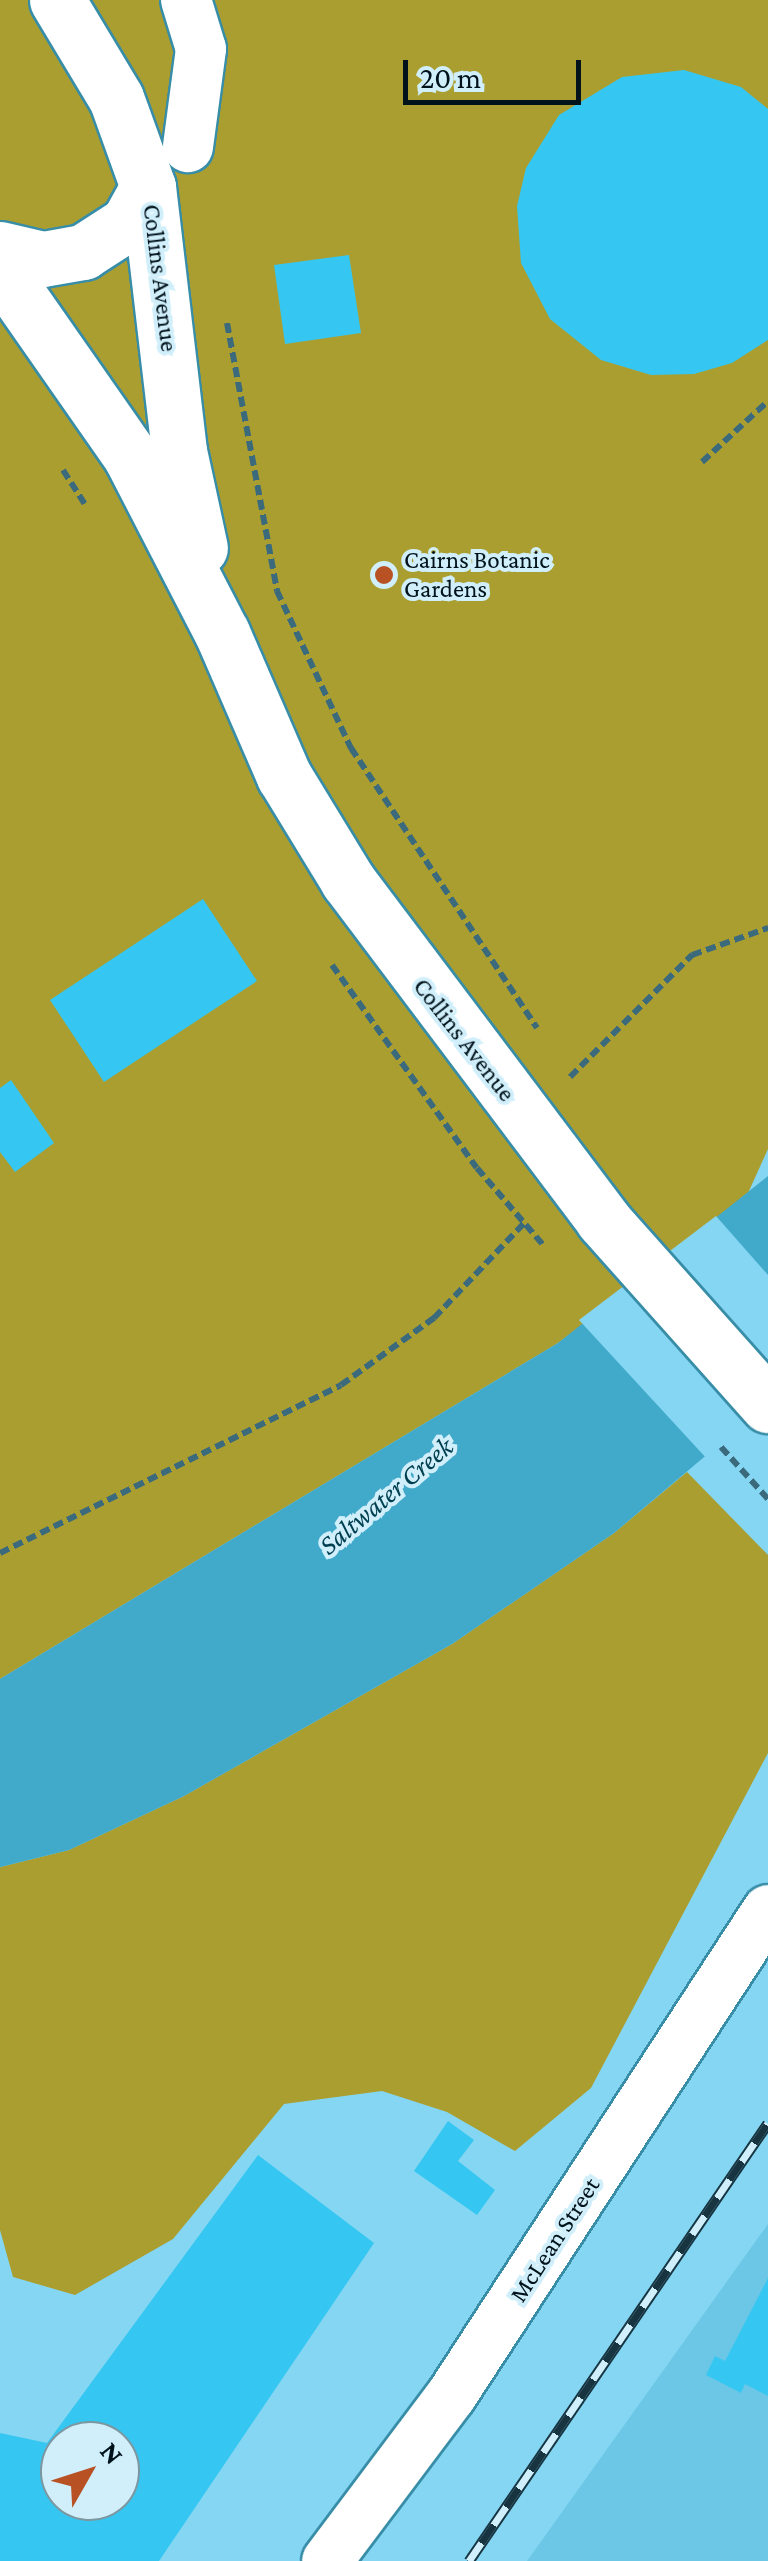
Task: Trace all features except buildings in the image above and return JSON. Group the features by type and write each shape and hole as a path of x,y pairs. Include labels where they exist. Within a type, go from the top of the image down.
{"street":[{"name":"Collins Avenue","path":"56,0 116,98 148,187 179,451 222,633"},
{"path":"186,0 200,49 188,147"},
{"path":"0,249 44,258 83,252 128,223 148,187"},
{"name":"Collins Avenue","path":"0,269 131,457 222,633 284,776 348,881 603,1220 768,1405"},
{"name":"McLean Street","path":"328,2561 461,2380 768,1910"}],"path":[{"path":"226,313 277,591 350,748 542,1036"},
{"path":"702,462 768,401"},
{"path":"570,1077 692,955 768,928"},
{"path":"561,1063 582,1092"},
{"path":"0,1554 341,1384 434,1318 524,1223 554,1258"}],"shaded area":[{"name":"Cairns Botanic Gardens","path":"0,0 768,0 768,1149 744,1202 558,1343 0,1679"},
{"path":"687,1472 768,1555 768,1753 591,2088 515,2151 447,2112 382,2091 284,2104 173,2239 75,2295 13,2277 0,2230 0,1867 69,1850 184,1796 452,1644 614,1533"},
{"path":"768,2224 768,2561 527,2561"}],"water":[{"name":"Saltwater Creek","path":"768,1176 768,1403 614,1533 452,1644 184,1796 69,1850 0,1867 0,1679 558,1343"}],"pier":[{"path":"716,1216 768,1275 768,1410 708,1460 579,1320"}],"railway":[{"path":"469,2561 768,2123"}],"place":[{"name":"Cairns Botanic Gardens","path":"384,575"}]}
